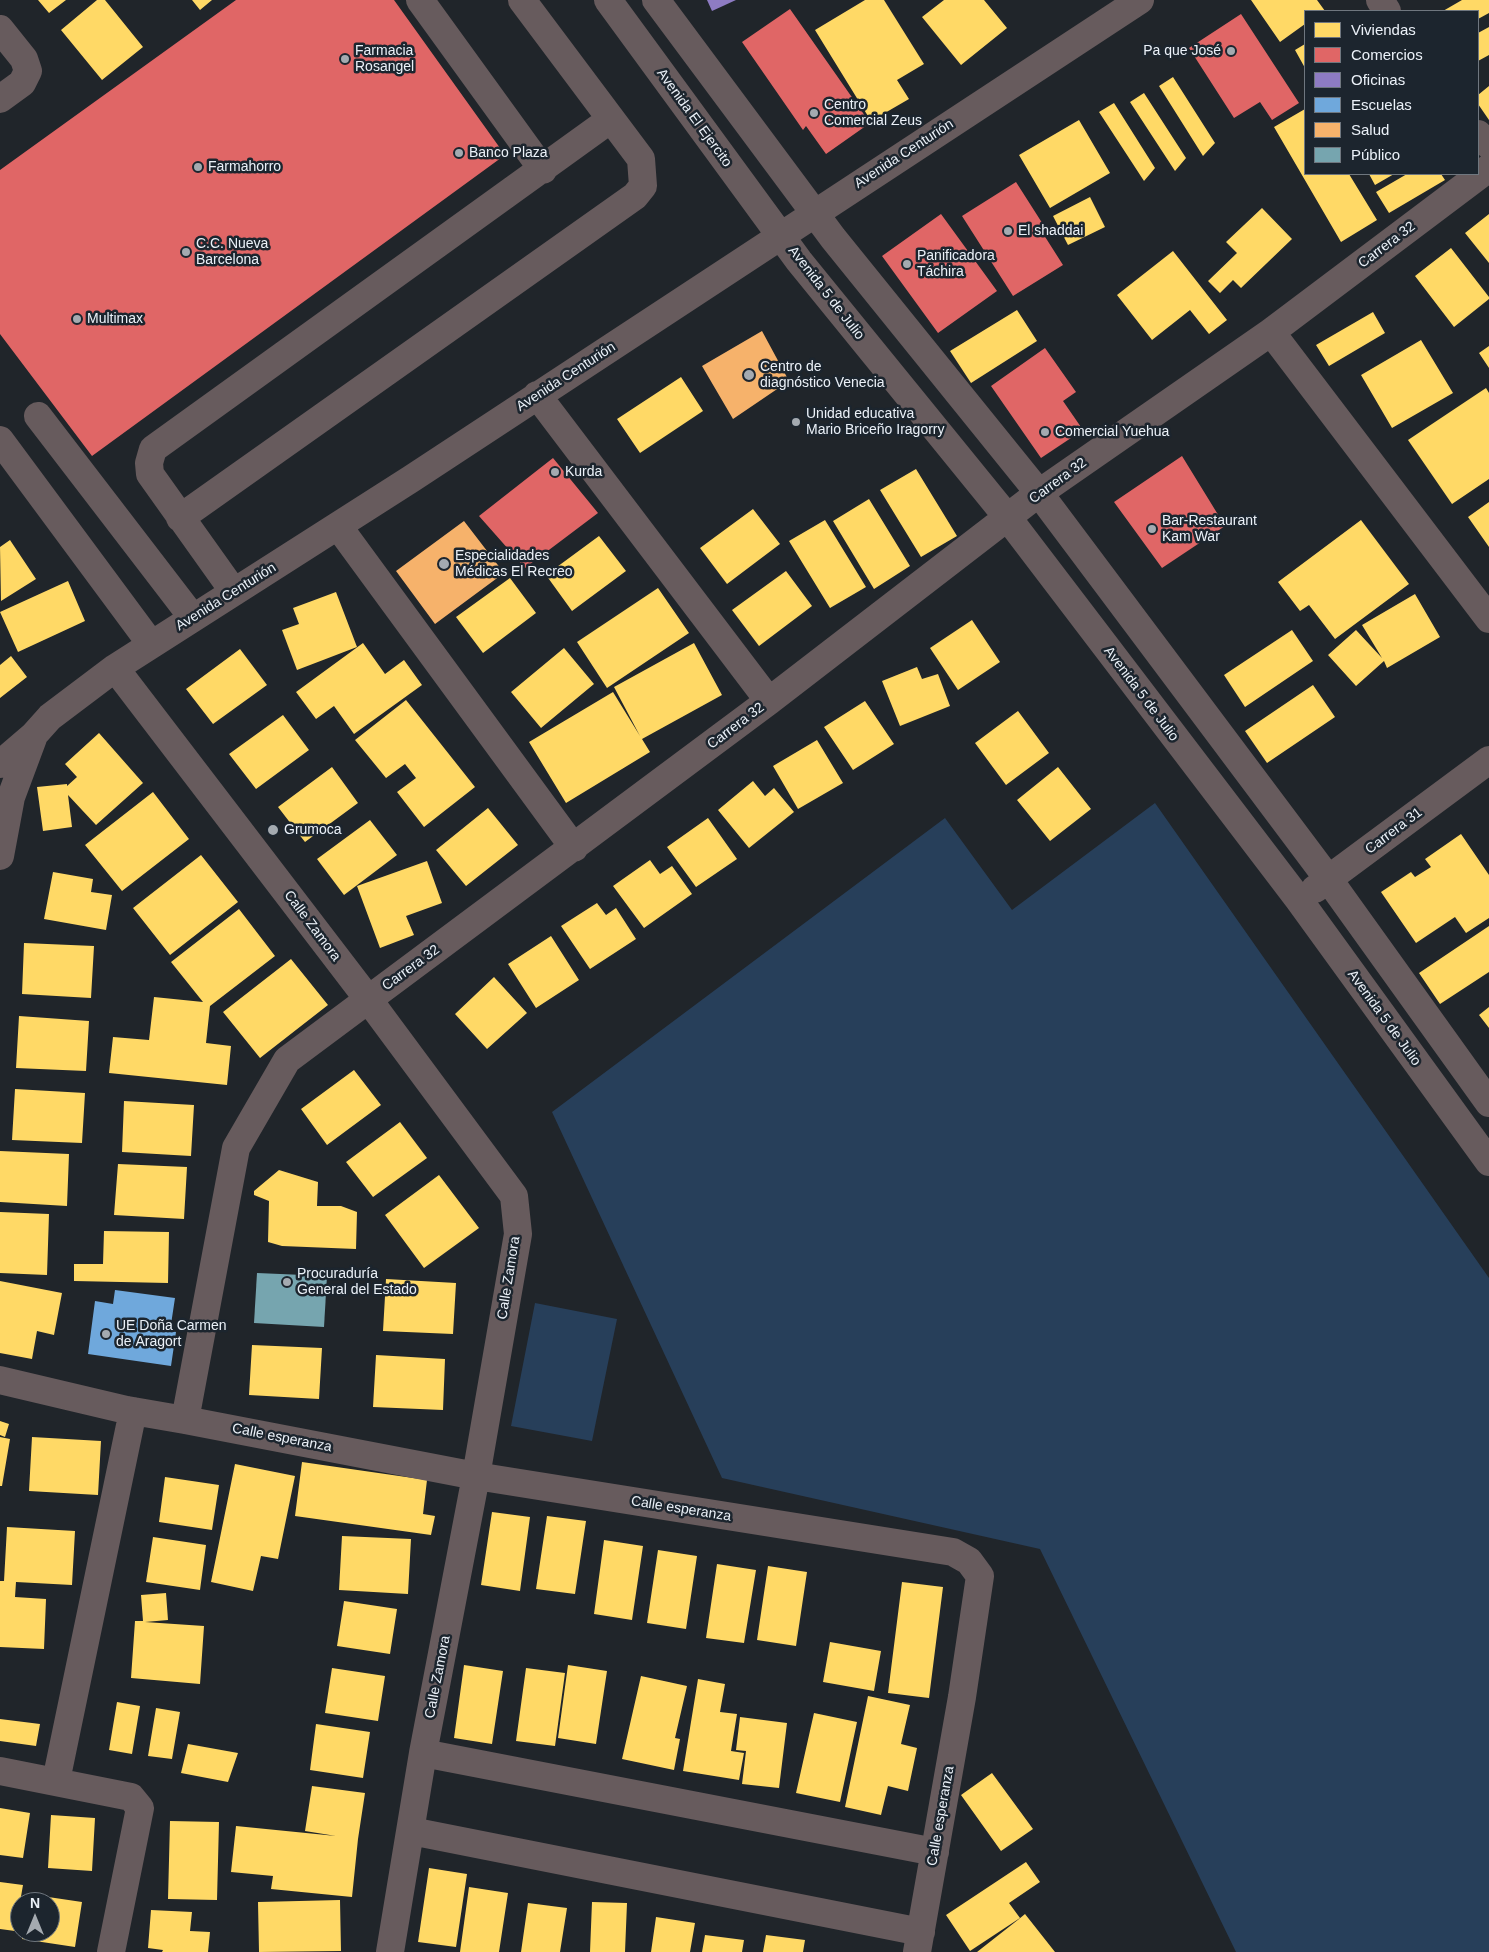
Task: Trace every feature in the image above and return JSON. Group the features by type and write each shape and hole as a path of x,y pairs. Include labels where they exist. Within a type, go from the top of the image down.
{"street":[{"path":"420,0 542,170"},
{"path":"180,518 635,196 643,186 642,159 522,0"},
{"name":"Avenida El Ejercito","path":"608,0 781,235"},
{"path":"656,0 814,213 1039,493 1329,880 1489,1102"},
{"name":"Avenida Centurión","path":"0,764 33,736 50,717 115,668 537,396 1125,4"},
{"path":"0,29 24,59 28,72 22,83 0,99"},
{"path":"234,592 150,474 149,463 153,450 611,119"},
{"path":"1479,135 1489,145"},
{"name":"Carrera 32","path":"185,1420 236,1148 288,1060 769,702 1039,493 1271,332 1489,168"},
{"name":"Avenida 5 de Julio","path":"781,235 799,261 1008,518 1299,900 1489,1162"},
{"path":"1271,332 1489,619"},
{"path":"537,396 769,702"},
{"path":"38,416 192,618"},
{"path":"0,440 151,644"},
{"path":"338,526 574,848"},
{"name":"Calle Zamora","path":"115,668 368,999 514,1196 518,1234 390,1952"},
{"path":"0,856 11,797 33,736"},
{"name":"Carrera 31","path":"1299,900 1329,880 1489,760"},
{"name":"Calle esperanza","path":"0,1380 133,1411 476,1476 953,1552 969,1561 980,1576 962,1697 919,1942"},
{"path":"56,1781 133,1411"},
{"path":"424,1753 935,1852"},
{"path":"0,1771 131,1797 140,1808 112,1952"},
{"path":"411,1831 919,1942"}],"shaded area":[{"path":"1155,803 1489,1278 1489,1952 1236,1952 1040,1549 722,1478 552,1112 945,818 1012,910"},
{"path":"535,1303 617,1319 592,1441 511,1426"}],"building: Viviendas":[{"path":"38,0 66,0 49,13"},
{"path":"97,0 105,0 143,47 102,80 61,30"},
{"path":"192,0 212,0 200,10"},
{"path":"865,0 884,0 924,64 897,80 909,99 871,121 815,30"},
{"path":"944,0 984,0 1007,28 961,65 922,17"},
{"path":"1251,0 1317,0 1324,10 1304,10 1304,25 1280,42"},
{"path":"1462,0 1489,0 1489,13 1479,18 1479,10 1445,10"},
{"path":"1489,27 1489,55 1479,60 1479,32"},
{"path":"1304,45 1304,66 1295,50"},
{"path":"1173,77 1215,143 1203,156 1159,86"},
{"path":"1489,86 1489,120 1479,105 1479,94"},
{"path":"1144,93 1186,158 1175,171 1130,102"},
{"path":"1114,103 1155,168 1144,181 1099,112"},
{"path":"1304,110 1304,175 1350,175 1377,220 1341,242 1274,127"},
{"path":"1079,120 1110,173 1050,208 1019,155"},
{"path":"1370,175 1392,175 1375,185"},
{"path":"1405,175 1442,175 1445,180 1389,213 1376,192"},
{"path":"1090,197 1105,227 1068,245 1053,216"},
{"path":"1262,208 1292,239 1241,288 1233,280 1220,293 1208,281 1237,253 1226,242"},
{"path":"1489,214 1489,263 1465,233"},
{"path":"1451,248 1489,297 1489,299 1454,327 1415,276"},
{"path":"1173,251 1227,320 1209,334 1190,310 1152,340 1117,295"},
{"path":"1017,310 1037,341 971,383 950,351"},
{"path":"1373,312 1385,333 1329,366 1316,345"},
{"path":"1421,340 1453,393 1392,428 1361,375"},
{"path":"1489,346 1489,368 1479,353"},
{"path":"681,377 703,411 640,453 617,419"},
{"path":"1486,388 1489,393 1489,479 1452,504 1408,440"},
{"path":"916,469 957,536 921,557 880,490"},
{"path":"869,499 910,566 874,589 833,521"},
{"path":"1489,502 1489,547 1468,517"},
{"path":"753,509 780,544 727,584 700,548"},
{"path":"825,520 866,587 830,608 789,541"},
{"path":"1361,520 1409,584 1335,639 1309,605 1300,611 1278,582"},
{"path":"599,536 626,571 572,611 546,575"},
{"path":"10,540 36,579 1,601 0,547"},
{"path":"786,571 812,606 759,646 732,610"},
{"path":"510,578 536,613 483,653 456,617"},
{"path":"68,581 85,621 18,652 0,612"},
{"path":"658,588 689,633 607,688 577,642"},
{"path":"336,592 357,647 297,670 282,630 299,624 293,608"},
{"path":"1415,594 1440,637 1387,668 1384,661 1356,686 1328,655 1356,630 1382,658 1362,625"},
{"path":"972,620 1000,662 958,690 930,648"},
{"path":"1292,630 1313,661 1245,707 1224,675"},
{"path":"363,643 385,674 404,660 422,685 354,734 334,706 316,719 296,692"},
{"path":"694,643 722,695 642,739 650,752 566,803 529,742 613,692 640,736 614,687"},
{"path":"564,648 594,684 541,728 511,692"},
{"path":"240,649 267,685 213,724 186,689"},
{"path":"11,656 27,677 0,698 0,665"},
{"path":"917,667 922,679 938,674 950,706 900,726 882,681"},
{"path":"1313,685 1335,717 1267,763 1245,731"},
{"path":"406,700 475,787 424,827 397,792 416,778 405,764 386,778 355,740"},
{"path":"865,701 894,744 853,770 824,727"},
{"path":"1018,711 1049,753 1006,785 975,743"},
{"path":"283,715 309,750 256,789 229,754"},
{"path":"99,733 143,783 96,825 68,795 72,827 43,831 37,787 67,784 67,786 77,777 65,764"},
{"path":"817,740 843,783 798,809 773,766"},
{"path":"332,767 358,803 305,842 278,807"},
{"path":"1058,767 1091,809 1050,841 1017,800"},
{"path":"753,781 765,796 774,788 794,812 749,848 718,810"},
{"path":"153,792 189,839 122,891 85,845"},
{"path":"488,808 518,845 466,886 436,850"},
{"path":"708,818 737,859 696,887 667,847"},
{"path":"370,820 397,855 344,895 317,859"},
{"path":"1461,834 1489,875 1489,918 1466,933 1455,917 1416,943 1381,892 1411,872 1415,877 1431,867 1425,859"},
{"path":"201,855 238,902 170,955 133,908"},
{"path":"650,860 660,874 672,866 692,894 644,928 613,886"},
{"path":"427,861 442,903 406,916 414,935 380,948 357,886"},
{"path":"53,872 93,879 91,892 112,895 106,930 44,919"},
{"path":"597,903 606,915 616,908 636,939 590,969 561,926"},
{"path":"239,909 275,956 210,1006 206,1043 231,1046 227,1085 109,1073 113,1037 149,1040 154,997 203,1002 171,962"},
{"path":"1489,926 1489,972 1440,1004 1419,973"},
{"path":"551,936 579,980 536,1008 508,964"},
{"path":"24,943 94,946 91,998 22,994"},
{"path":"291,959 328,1005 260,1058 223,1012"},
{"path":"494,977 527,1013 487,1049 455,1014"},
{"path":"1489,1007 1489,1028 1479,1015"},
{"path":"19,1016 89,1021 86,1071 16,1068"},
{"path":"354,1070 381,1105 327,1145 301,1109"},
{"path":"15,1089 85,1093 82,1143 12,1140"},
{"path":"124,1101 194,1105 191,1156 122,1152"},
{"path":"400,1122 427,1158 373,1197 346,1162"},
{"path":"0,1151 69,1154 67,1206 0,1202"},
{"path":"118,1164 187,1167 184,1219 114,1215"},
{"path":"279,1170 318,1182 317,1206 341,1206 357,1212 356,1249 282,1246 268,1242 269,1201 254,1195 254,1191"},
{"path":"439,1175 479,1228 424,1268 385,1215"},
{"path":"0,1212 49,1214 47,1275 0,1273"},
{"path":"104,1231 169,1232 168,1283 74,1281 74,1264 103,1264"},
{"path":"386,1279 456,1283 453,1334 383,1331"},
{"path":"0,1281 62,1293 54,1335 37,1331 32,1359 0,1353"},
{"path":"252,1345 322,1348 319,1399 249,1395"},
{"path":"376,1355 445,1359 443,1410 373,1407"},
{"path":"0,1421 9,1424 5,1437 0,1435"},
{"path":"0,1437 10,1439 2,1486 0,1486"},
{"path":"32,1437 101,1441 98,1495 29,1491"},
{"path":"302,1462 427,1480 423,1514 435,1516 431,1535 295,1516"},
{"path":"235,1464 295,1476 278,1559 261,1556 253,1591 211,1582"},
{"path":"165,1477 219,1485 212,1530 159,1522"},
{"path":"492,1512 530,1517 520,1591 481,1585"},
{"path":"547,1516 586,1521 575,1594 536,1589"},
{"path":"7,1527 75,1531 72,1585 16,1582 15,1597 46,1599 44,1649 0,1647 0,1581 4,1581"},
{"path":"342,1536 411,1539 408,1594 339,1590"},
{"path":"153,1537 206,1545 200,1590 146,1582"},
{"path":"604,1540 643,1546 632,1620 594,1614"},
{"path":"658,1550 697,1556 686,1629 647,1623"},
{"path":"717,1564 756,1570 744,1643 706,1638"},
{"path":"768,1566 807,1572 796,1646 757,1640"},
{"path":"902,1582 943,1587 929,1698 888,1693"},
{"path":"166,1593 168,1620 145,1622 204,1626 200,1684 131,1678 135,1621 143,1621 141,1595"},
{"path":"344,1601 397,1609 390,1654 337,1646"},
{"path":"830,1642 881,1651 874,1691 823,1682"},
{"path":"464,1665 503,1671 492,1744 454,1738"},
{"path":"568,1665 607,1671 596,1744 558,1738"},
{"path":"332,1668 385,1676 378,1721 325,1713"},
{"path":"526,1668 565,1673 555,1746 516,1741"},
{"path":"641,1676 687,1686 675,1738 680,1739 674,1770 622,1759"},
{"path":"698,1679 725,1684 720,1712 737,1714 731,1751 744,1753 739,1780 683,1771"},
{"path":"868,1696 910,1705 901,1744 917,1748 908,1791 888,1786 881,1815 845,1807"},
{"path":"117,1702 140,1706 132,1754 109,1750"},
{"path":"156,1708 180,1712 172,1759 148,1756"},
{"path":"814,1713 857,1722 840,1802 796,1793"},
{"path":"740,1717 787,1723 779,1788 742,1784 746,1751 736,1750"},
{"path":"0,1719 40,1724 36,1746 0,1741"},
{"path":"316,1724 370,1732 363,1778 310,1770"},
{"path":"188,1744 238,1753 228,1782 181,1773"},
{"path":"992,1773 1033,1829 1001,1851 961,1795"},
{"path":"312,1786 365,1793 352,1897 271,1889 273,1876 231,1872 236,1826 336,1836 305,1831"},
{"path":"0,1808 30,1813 23,1858 0,1855"},
{"path":"51,1815 95,1818 92,1871 48,1868"},
{"path":"170,1821 219,1822 217,1900 168,1899"},
{"path":"1026,1862 1040,1882 1009,1903 1020,1918 970,1951 946,1915"},
{"path":"429,1868 467,1874 456,1947 418,1942"},
{"path":"0,1882 23,1885 22,1892 10,1892 10,1930 0,1929"},
{"path":"469,1887 508,1893 499,1952 460,1952"},
{"path":"60,1899 82,1902 75,1947 42,1942 60,1942"},
{"path":"340,1900 341,1951 259,1952 258,1902"},
{"path":"592,1902 627,1903 625,1952 590,1952"},
{"path":"528,1903 567,1908 560,1952 521,1952"},
{"path":"151,1910 192,1912 190,1931 210,1932 208,1952 162,1952 163,1950 148,1948"},
{"path":"1025,1914 1055,1952 977,1952 1019,1919"},
{"path":"656,1917 695,1923 690,1952 651,1952"},
{"path":"705,1935 744,1940 742,1952 702,1952"},
{"path":"766,1935 805,1940 803,1952 763,1952"}],"building: Comercios":[{"name":"C.C. Nueva Barcelona","path":"236,0 394,0 505,155 92,456 0,334 0,170"},
{"path":"790,9 870,123 826,154 806,126 803,130 742,42"},
{"path":"1241,14 1299,103 1272,120 1260,102 1234,118 1189,48"},
{"path":"1016,182 1046,229 1042,232 1063,265 1013,296 962,216"},
{"path":"941,214 997,291 938,333 882,256"},
{"path":"1045,348 1076,392 1063,401 1083,430 1041,458 991,386"},
{"path":"1182,456 1225,526 1162,568 1114,502"},
{"path":"553,458 598,513 525,568 479,516"}],"building: Oficinas":[{"path":"707,0 736,0 712,11"}],"building: Escuelas":[{"path":"115,1290 175,1298 170,1331 176,1332 171,1366 88,1354 95,1301 113,1304"}],"building: Salud":[{"path":"762,331 789,381 733,419 702,366"},
{"path":"464,521 504,573 435,624 396,571"}],"building: Público":[{"path":"257,1273 327,1276 324,1327 254,1323"}],"place":[{"name":"Pa que José","path":"1231,51"},
{"name":"Farmacia Rosangel","path":"345,59"},
{"name":"Centro Comercial Zeus","path":"814,113"},
{"name":"Banco Plaza","path":"459,153"},
{"name":"Farmahorro","path":"198,167"},
{"name":"El shaddai","path":"1008,231"},
{"name":"C.C. Nueva Barcelona","path":"186,252"},
{"name":"Panificadora Táchira","path":"907,264"},
{"name":"Multimax","path":"77,319"},
{"name":"Centro de diagnóstico Venecia","path":"749,375"},
{"name":"Unidad educativa Mario Briceño Iragorry","path":"796,422"},
{"name":"Comercial Yuehua","path":"1045,432"},
{"name":"Kurda","path":"555,472"},
{"name":"Bar-Restaurant Kam War","path":"1152,529"},
{"name":"Especialidades Médicas El Recreo","path":"444,564"},
{"name":"Grumoca","path":"273,830"},
{"name":"Procuraduría General del Estado","path":"287,1282"},
{"name":"UE Doña Carmen de Aragort","path":"106,1334"}]}
